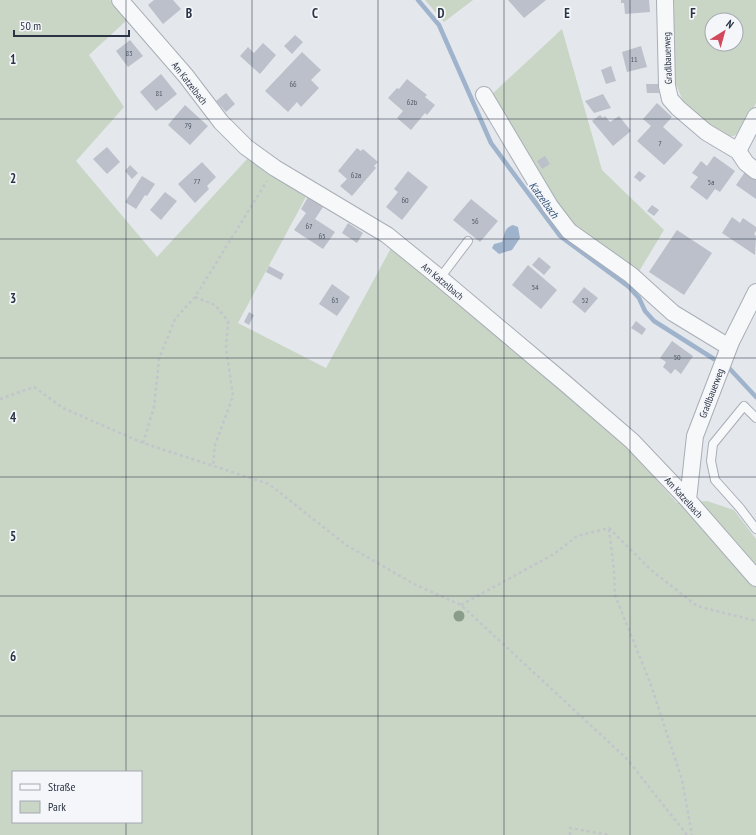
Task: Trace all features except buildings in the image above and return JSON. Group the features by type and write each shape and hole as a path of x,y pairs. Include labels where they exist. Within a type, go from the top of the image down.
{"street":[{"name":"Am Katzelbach","path":"120,0 186,76 220,122 246,147 275,168 387,235 566,384 632,441 688,500 756,578"},
{"name":"Gradlbauerweg","path":"665,0 667,86 670,99 678,108 706,132 738,152 746,164 756,171"},
{"path":"484,95 550,206 569,231 631,275 673,312 729,347"},
{"path":"738,152 756,116"},
{"name":"Gradlbauerweg","path":"688,500 695,436 729,347 756,292"}],"lane":[{"path":"440,278 468,241"},
{"path":"756,418 744,406 712,444 711,461 715,480 740,508 756,529"}],"path":[{"path":"142,443 154,407 159,359 175,319 195,297 275,168"},
{"path":"195,297 215,306 228,321 226,348 233,396 215,446 213,466"},
{"path":"0,399 34,387 62,408 142,443 269,484 346,544 416,585 461,605 627,759 687,835"},
{"path":"461,605 554,554 577,536 609,528"},
{"path":"609,528 651,570 697,606 756,621"},
{"path":"609,528 614,570 615,595 651,685 682,780 692,835"},
{"path":"570,835 570,828 610,835"}],"green space":[{"path":"0,0 110,0 127,20 89,55 124,107 76,161 157,257 248,158 307,195 238,323 326,368 391,248 568,395 628,448 677,503 707,501 734,510 756,539 756,835 0,835"},
{"path":"425,0 473,0 444,22"},
{"path":"671,0 756,0 756,103 742,131 734,136 726,136 686,108 672,75"},
{"path":"562,29 602,170 664,230 638,273 577,230 554,201 491,95"}],"water":[{"path":"513,225 518,227 520,238 512,250 499,254 492,248 494,244 502,242 506,230"}],"waterway":[{"name":"Katzelbach","path":"418,0 439,25 491,143 560,236 629,287 639,298 645,311 654,321 714,359"},
{"name":"Katzelbach","path":"729,368 756,397"}]}
